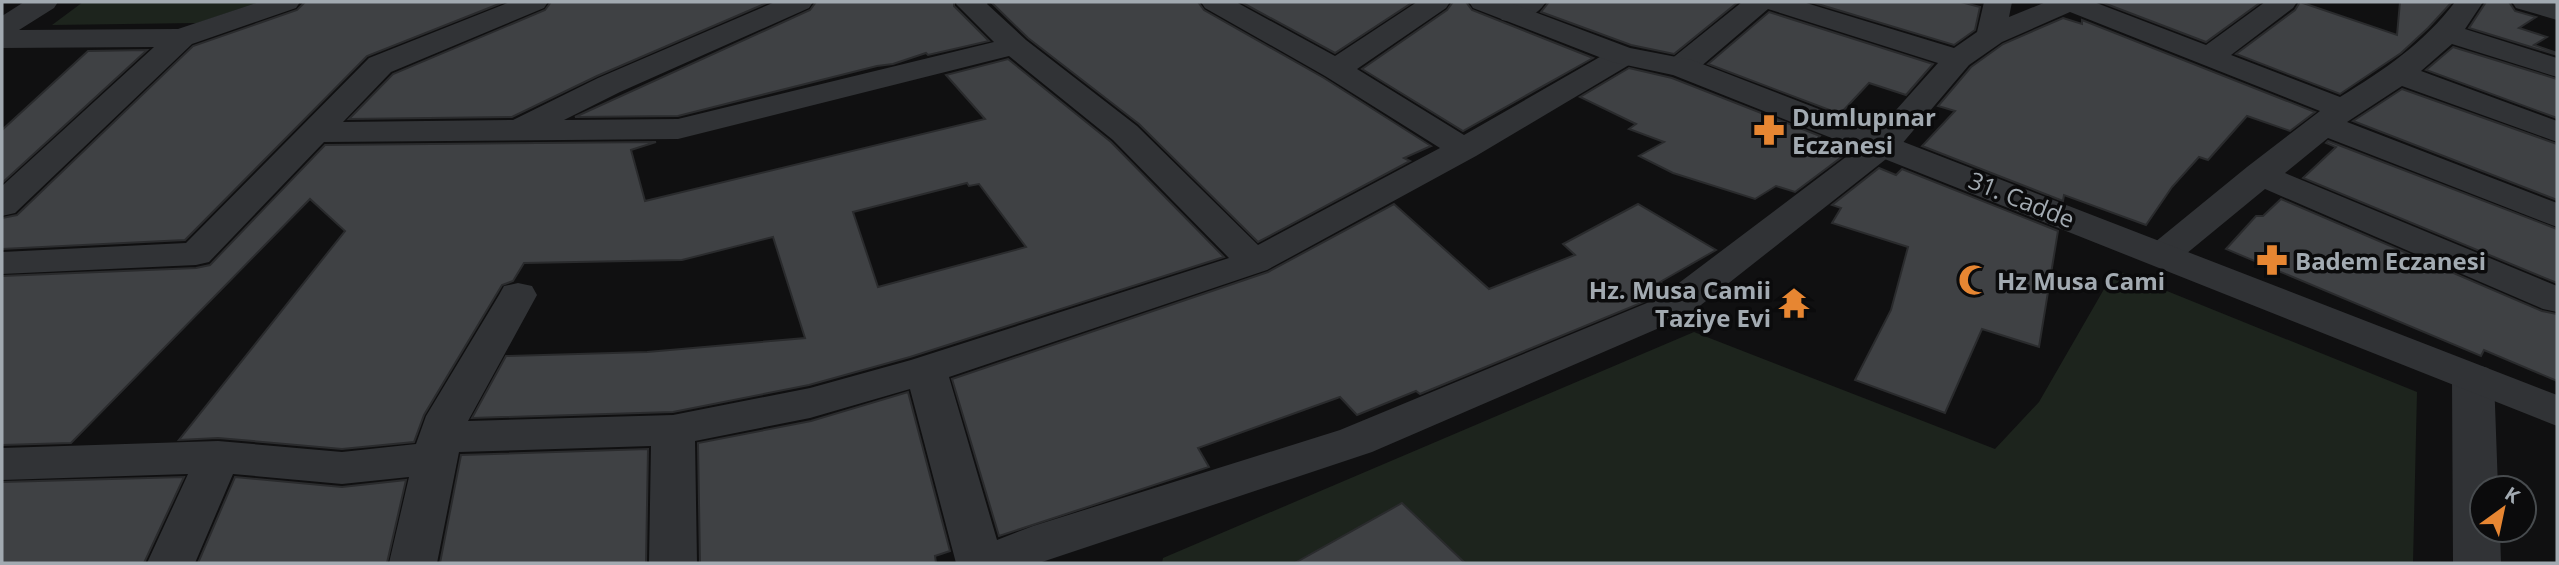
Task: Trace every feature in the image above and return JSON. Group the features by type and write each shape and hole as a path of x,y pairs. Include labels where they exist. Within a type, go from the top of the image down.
{"street":[{"path":"2,28 44,2"},
{"path":"2,39 181,38 286,2"},
{"path":"2,263 196,254 380,65 534,2"},
{"path":"517,131 609,85 799,2"},
{"path":"974,2 970,4 1016,46 1125,133 1254,262"},
{"path":"1215,2 1336,69 1464,149"},
{"path":"1336,69 1436,2"},
{"path":"1681,67 1759,2"},
{"path":"1773,2 1958,59"},
{"path":"990,563 1053,551 1356,441 1673,307 1883,145 1994,19 2070,2 2209,57 2334,117 2557,216"},
{"path":"2209,57 2283,2"},
{"path":"2162,255 2259,174 2334,117 2399,74 2447,33 2469,2"},
{"path":"2526,2 2557,11"},
{"name":"31. Cadde","path":"1509,6 1623,56 1681,67 2557,411"},
{"path":"2447,33 2557,68"},
{"path":"2,205 181,38"},
{"path":"314,132 678,129 1016,46"},
{"path":"2,464 218,457 342,468 438,447 673,430 810,403 926,370 1254,262 1464,149 1623,56"},
{"path":"2399,74 2557,132"},
{"path":"2259,174 2557,300"},
{"path":"413,563 438,447 448,416 518,295"},
{"path":"926,370 980,563"},
{"path":"2473,378 2477,563"},
{"path":"673,430 673,563"},
{"path":"171,563 218,457"}],"shaded area":[{"path":"83,2 260,2 197,23 52,25"},
{"path":"2115,270 2417,392 2413,563 1162,563 1163,558 1694,332 1995,449 2039,402"}],"building":[{"path":"305,2 504,2 367,56 185,240 2,249 2,218 17,215 193,46 297,10"},
{"path":"551,2 769,2 597,76 512,117 349,119 393,74 545,10"},
{"path":"816,2 954,2 954,6 989,41 928,55 926,53 893,64 678,116 575,117 810,10"},
{"path":"991,2 1198,2 1204,10 1324,78 1431,146 1404,158 1410,161 1258,242 1139,124 1028,38"},
{"path":"1241,2 1413,2 1335,53"},
{"path":"1453,2 1466,2 1472,10 1593,58 1463,131 1362,69 1447,10"},
{"path":"1549,2 1738,2 1674,54 1631,45 1541,12"},
{"path":"1811,2 1961,2 1980,7 1975,30 1954,45"},
{"path":"2101,2 2261,2 2206,42"},
{"path":"2300,2 2397,35 2400,2 2452,2 2401,53 2340,94 2236,54 2295,10"},
{"path":"2486,2 2509,2 2515,11 2536,17 2519,28 2547,37 2534,45 2557,55 2469,28"},
{"path":"1769,12 1933,64 1906,95 1869,83 1840,114 1708,64"},
{"path":"2063,18 2082,24 2082,20 2315,112 2290,131 2247,116 2208,160 2199,157 2172,187 2146,225 2064,195 2063,201 1922,146 1955,111 1938,106 1971,67 2003,44"},
{"path":"2453,47 2557,79 2557,118 2426,70"},
{"path":"147,50 2,183 2,130 88,51"},
{"path":"1008,59 1111,142 1224,257 910,357 809,385 673,412 472,418 506,356 647,352 805,338 773,237 682,260 524,263 513,281 502,285 424,415 414,442 342,449 218,438 179,440 345,231 310,199 71,443 2,445 2,276 196,268 210,265 325,145 656,142 631,150 645,201 985,119 946,75","holes":["967,183 969,186 979,184 1026,247 878,287 853,212"]},
{"path":"1629,68 1672,78 1820,136 1812,145 1843,156 1795,192 1776,186 1755,199 1673,173 1639,156 1664,142 1629,129 1636,124 1580,97"},
{"path":"2402,89 2557,144 2557,200 2353,121"},
{"path":"2328,141 2557,229 2557,283 2303,178 2336,147 2326,143"},
{"path":"1879,168 1896,175 1902,169 2058,231 2039,347 1982,329 1945,413 1855,380 1891,310 1908,247 1832,223 1841,208 1832,205"},
{"path":"2281,199 2542,311 2557,314 2557,381 2484,350 2481,356 2226,249 2256,216 2263,216"},
{"path":"1394,204 1489,289 1575,255 1563,244 1638,204 1716,250 1660,282 1668,288 1658,296 1420,394 1416,391 1357,415 1340,397 1198,448 1209,467 999,536 952,379 1268,272"},
{"path":"908,392 950,551 935,556 936,563 700,563 698,443 811,421"},
{"path":"648,449 646,563 440,563 461,455"},
{"path":"184,477 144,563 2,563 2,482"},
{"path":"235,477 342,487 406,480 387,563 198,563"},
{"path":"1402,503 1465,563 1295,563"}],"place":[{"name":"Dumlupınar Eczanesi","path":"1769,130"},
{"name":"Badem Eczanesi","path":"2272,260"},
{"name":"Hz Musa Cami","path":"1974,280"},
{"name":"Hz. Musa Camii Taziye Evi","path":"1794,303"}]}
